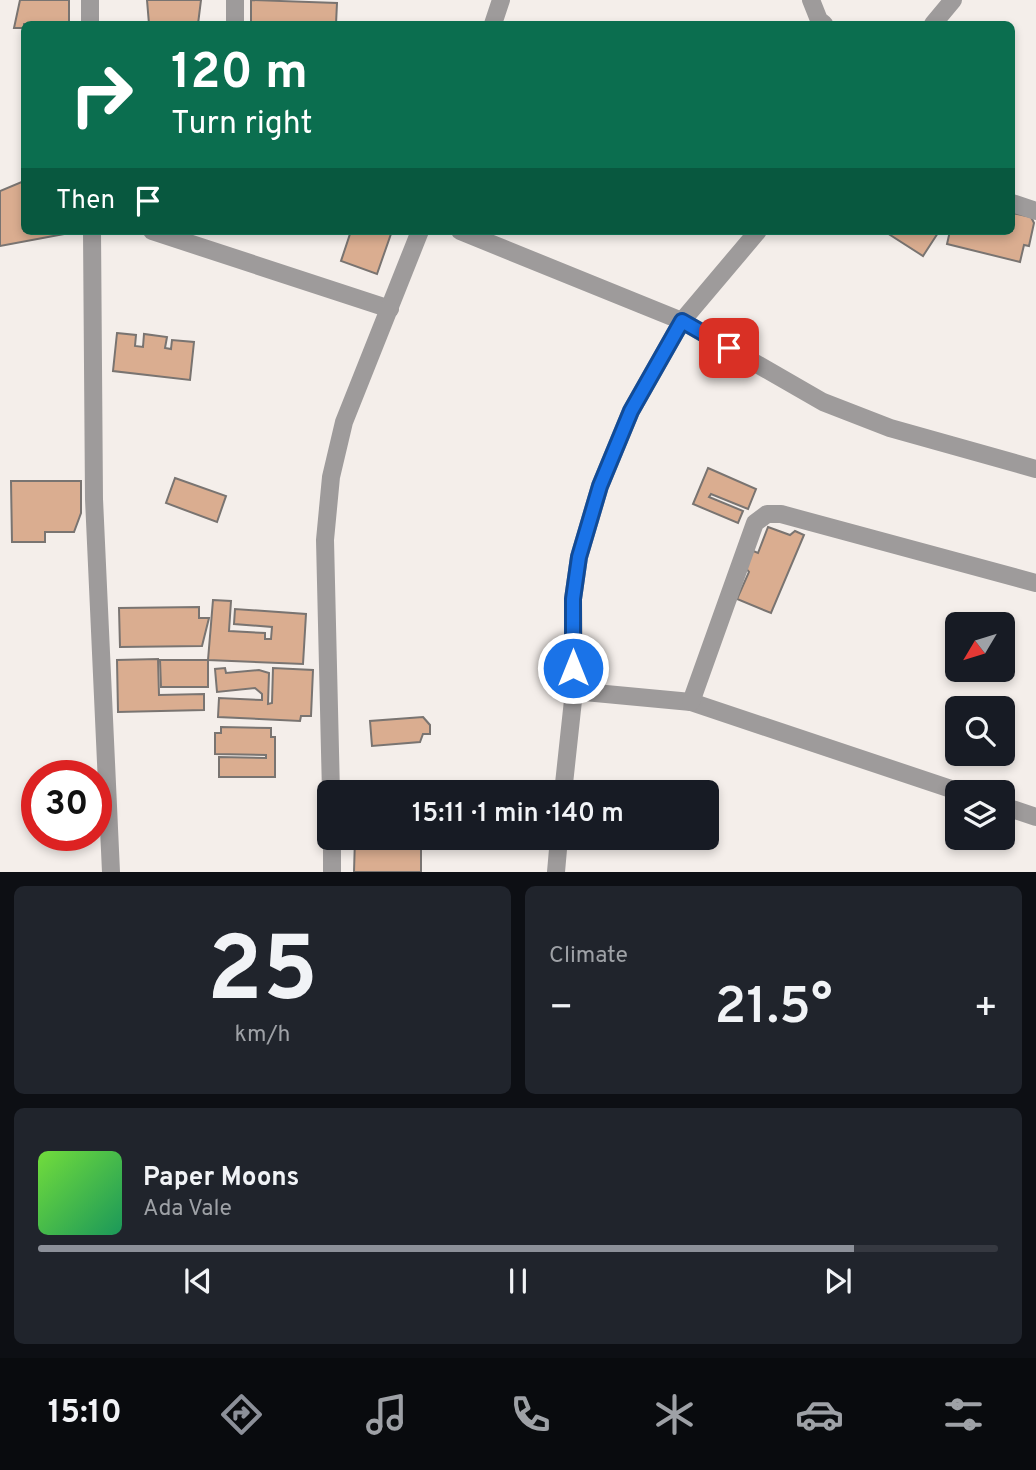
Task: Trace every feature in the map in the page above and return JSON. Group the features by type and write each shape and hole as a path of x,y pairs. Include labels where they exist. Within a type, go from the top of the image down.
{"street":[{"path":"90,0 90,21"},
{"path":"235,0 235,21"},
{"path":"494,21 501,0"},
{"path":"811,0 820,21"},
{"path":"936,21 953,0"},
{"path":"1015,204 1036,211"},
{"path":"92,235 93,499 111,872"},
{"path":"164,235 390,309"},
{"path":"331,780 325,540 331,477 344,422 418,235"},
{"path":"470,235 682,321 823,402 890,428 1036,469"},
{"path":"565,780 573,691 573,599 579,557 600,486 631,411 682,321 755,235"},
{"path":"691,702 755,523 767,514 781,514 1036,582"},
{"path":"573,691 691,702 945,787"},
{"path":"1015,810 1036,817"},
{"path":"332,850 332,872"},
{"path":"556,872 558,850"}],"building":[{"path":"20,0 69,0 69,21 21,21 21,28 14,28"},
{"path":"147,0 201,0 198,21 149,21"},
{"path":"251,0 337,3 336,21 251,21"},
{"path":"21,182 21,235 59,235 0,246 0,191"},
{"path":"1015,214 1031,217 1034,223 1029,246 1024,245 1020,262 947,244 949,235 1015,235"},
{"path":"350,235 391,235 377,274 341,261"},
{"path":"890,235 937,235 923,256"},
{"path":"117,333 136,335 135,346 143,347 144,334 167,337 165,348 171,349 172,340 194,342 190,380 113,371"},
{"path":"708,468 756,489 748,509 711,494 709,497 743,511 738,523 693,504"},
{"path":"175,478 226,496 217,522 166,503"},
{"path":"11,481 81,481 81,513 74,532 45,532 45,542 12,542"},
{"path":"768,527 790,535 795,531 804,535 771,613 737,599 749,572 745,567 751,550 758,553"},
{"path":"213,600 231,601 229,631 265,633 265,639 271,639 272,627 234,624 235,609 306,614 303,664 208,660"},
{"path":"199,607 199,618 209,618 202,646 120,647 119,608"},
{"path":"158,659 159,695 204,694 204,710 118,712 117,660"},
{"path":"160,660 208,660 208,687 161,687"},
{"path":"225,668 226,673 259,670 269,673 268,704 272,703 273,668 313,670 311,716 301,716 300,721 218,717 219,698 262,700 262,694 255,688 217,692 215,669"},
{"path":"423,717 430,725 430,734 423,734 420,742 372,746 370,721"},
{"path":"221,727 271,728 271,737 275,737 275,777 219,777 219,757 266,758 266,755 215,754 215,733 221,733"},
{"path":"355,850 421,850 421,872 354,872"}],"route":[{"path":"573,668 573,599 579,557 600,486 631,411 682,321 729,348"}]}
